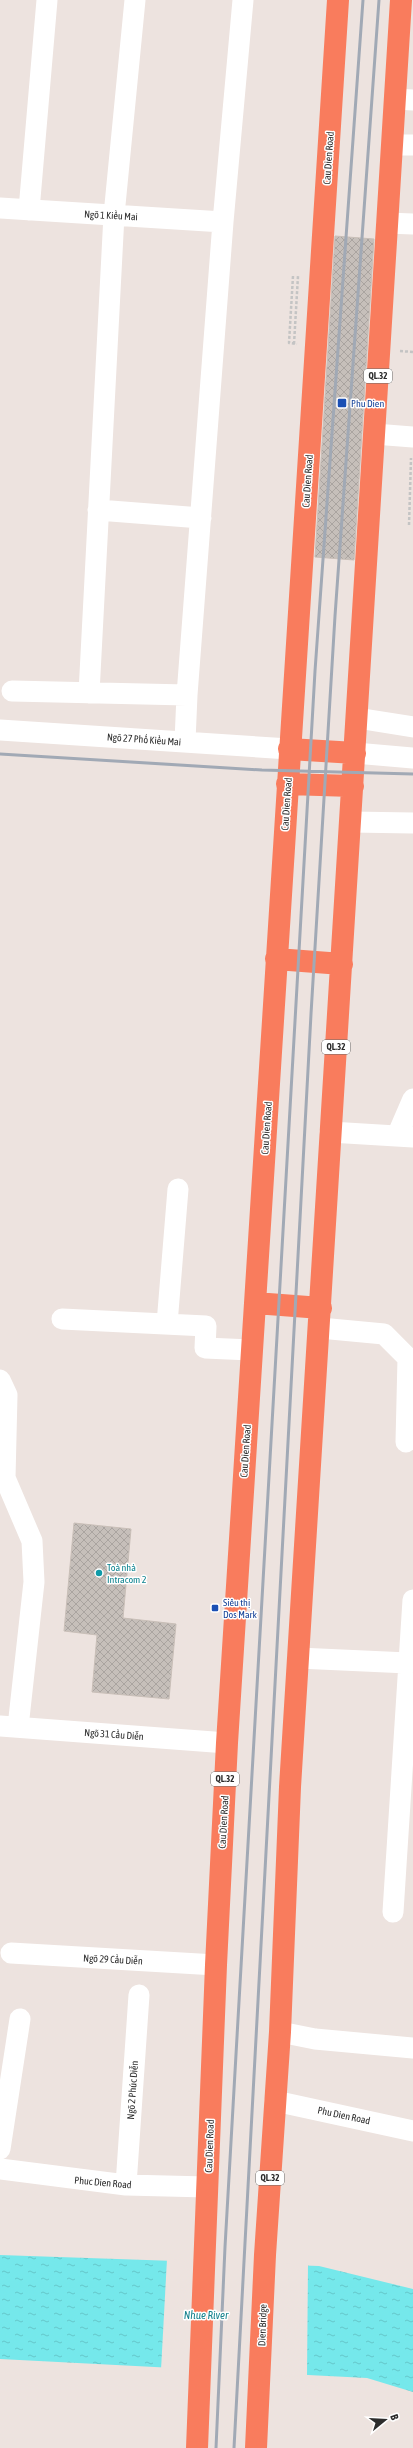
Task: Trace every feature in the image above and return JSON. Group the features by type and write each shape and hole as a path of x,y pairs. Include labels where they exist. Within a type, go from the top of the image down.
{"highway":[{"name":"Cau Dien Road","path":"197,2448 216,1965 227,1743 289,749 338,0"},
{"name":"QL.32","path":"275,2101 280,2032 290,1787 374,434 388,223 403,145 404,100 401,0"},
{"path":"289,749 355,753"},
{"path":"287,784 353,786"},
{"path":"276,959 342,964"},
{"path":"255,1303 320,1318"},
{"name":"Dien Bridge","path":"256,2448 260,2394 264,2255 275,2101"}],"street":[{"path":"29,210 47,0"},
{"path":"89,693 114,215 135,0"},
{"path":"185,742 187,695 222,222 243,0"},
{"name":"Ngõ 1 Kiều Mai","path":"0,208 222,222"},
{"path":"388,223 413,224"},
{"path":"374,434 413,437"},
{"path":"98,510 201,518"},
{"path":"12,691 187,695"},
{"path":"357,718 413,727"},
{"name":"Ngõ 27 Phố Kiều Mai","path":"0,730 289,749"},
{"path":"355,753 413,758"},
{"path":"351,822 413,823"},
{"path":"330,1132 405,1137 413,1099"},
{"path":"167,1324 178,1189"},
{"path":"320,1318 384,1334 410,1361 406,1442"},
{"path":"62,1319 206,1326 205,1348 251,1350"},
{"path":"0,1380 7,1395 5,1478 32,1541 34,1582 9,1726"},
{"path":"393,1912 409,1716 408,1663 413,1600"},
{"path":"298,1658 408,1663"},
{"name":"Ngõ 31 Cầu Diễn","path":"9,1726 227,1743"},
{"name":"Ngõ 29 Cầu Diễn","path":"11,1953 216,1965"},
{"name":"Ngõ 2 Phúc Diễn","path":"126,2185 138,1995"},
{"path":"0,2149 20,2019"},
{"path":"280,2032 315,2039 413,2048"},
{"name":"Phu Dien Road","path":"275,2101 413,2131"},
{"name":"Phuc Dien Road","path":"0,2169 126,2185 207,2187"}],"path":[{"path":"289,343 293,276"},
{"path":"294,344 298,276"},
{"path":"409,525 412,458"}],"water":[{"name":"Nhue River","path":"0,2255 319,2266 413,2289 413,2392 367,2378 0,2359"}],"pier":[{"path":"167,2259 308,2264 307,2377 161,2370"}],"building":[{"path":"335,236 374,239 354,560 315,557"},
{"name":"Toà nhà Intracom 2","path":"74,1523 131,1529 123,1618 176,1624 169,1699 92,1692 97,1635 64,1631"}],"railway":[{"path":"216,2448 225,2247 315,671 363,0"},
{"path":"234,2448 311,1014 335,616 379,0"},
{"path":"0,754 262,770 413,774"}],"place":[{"name":"Phu Dien","path":"342,403"},
{"name":"Toà nhà Intracom 2","path":"99,1573"},
{"name":"Siêu thị Dos Mark","path":"215,1608"}]}
